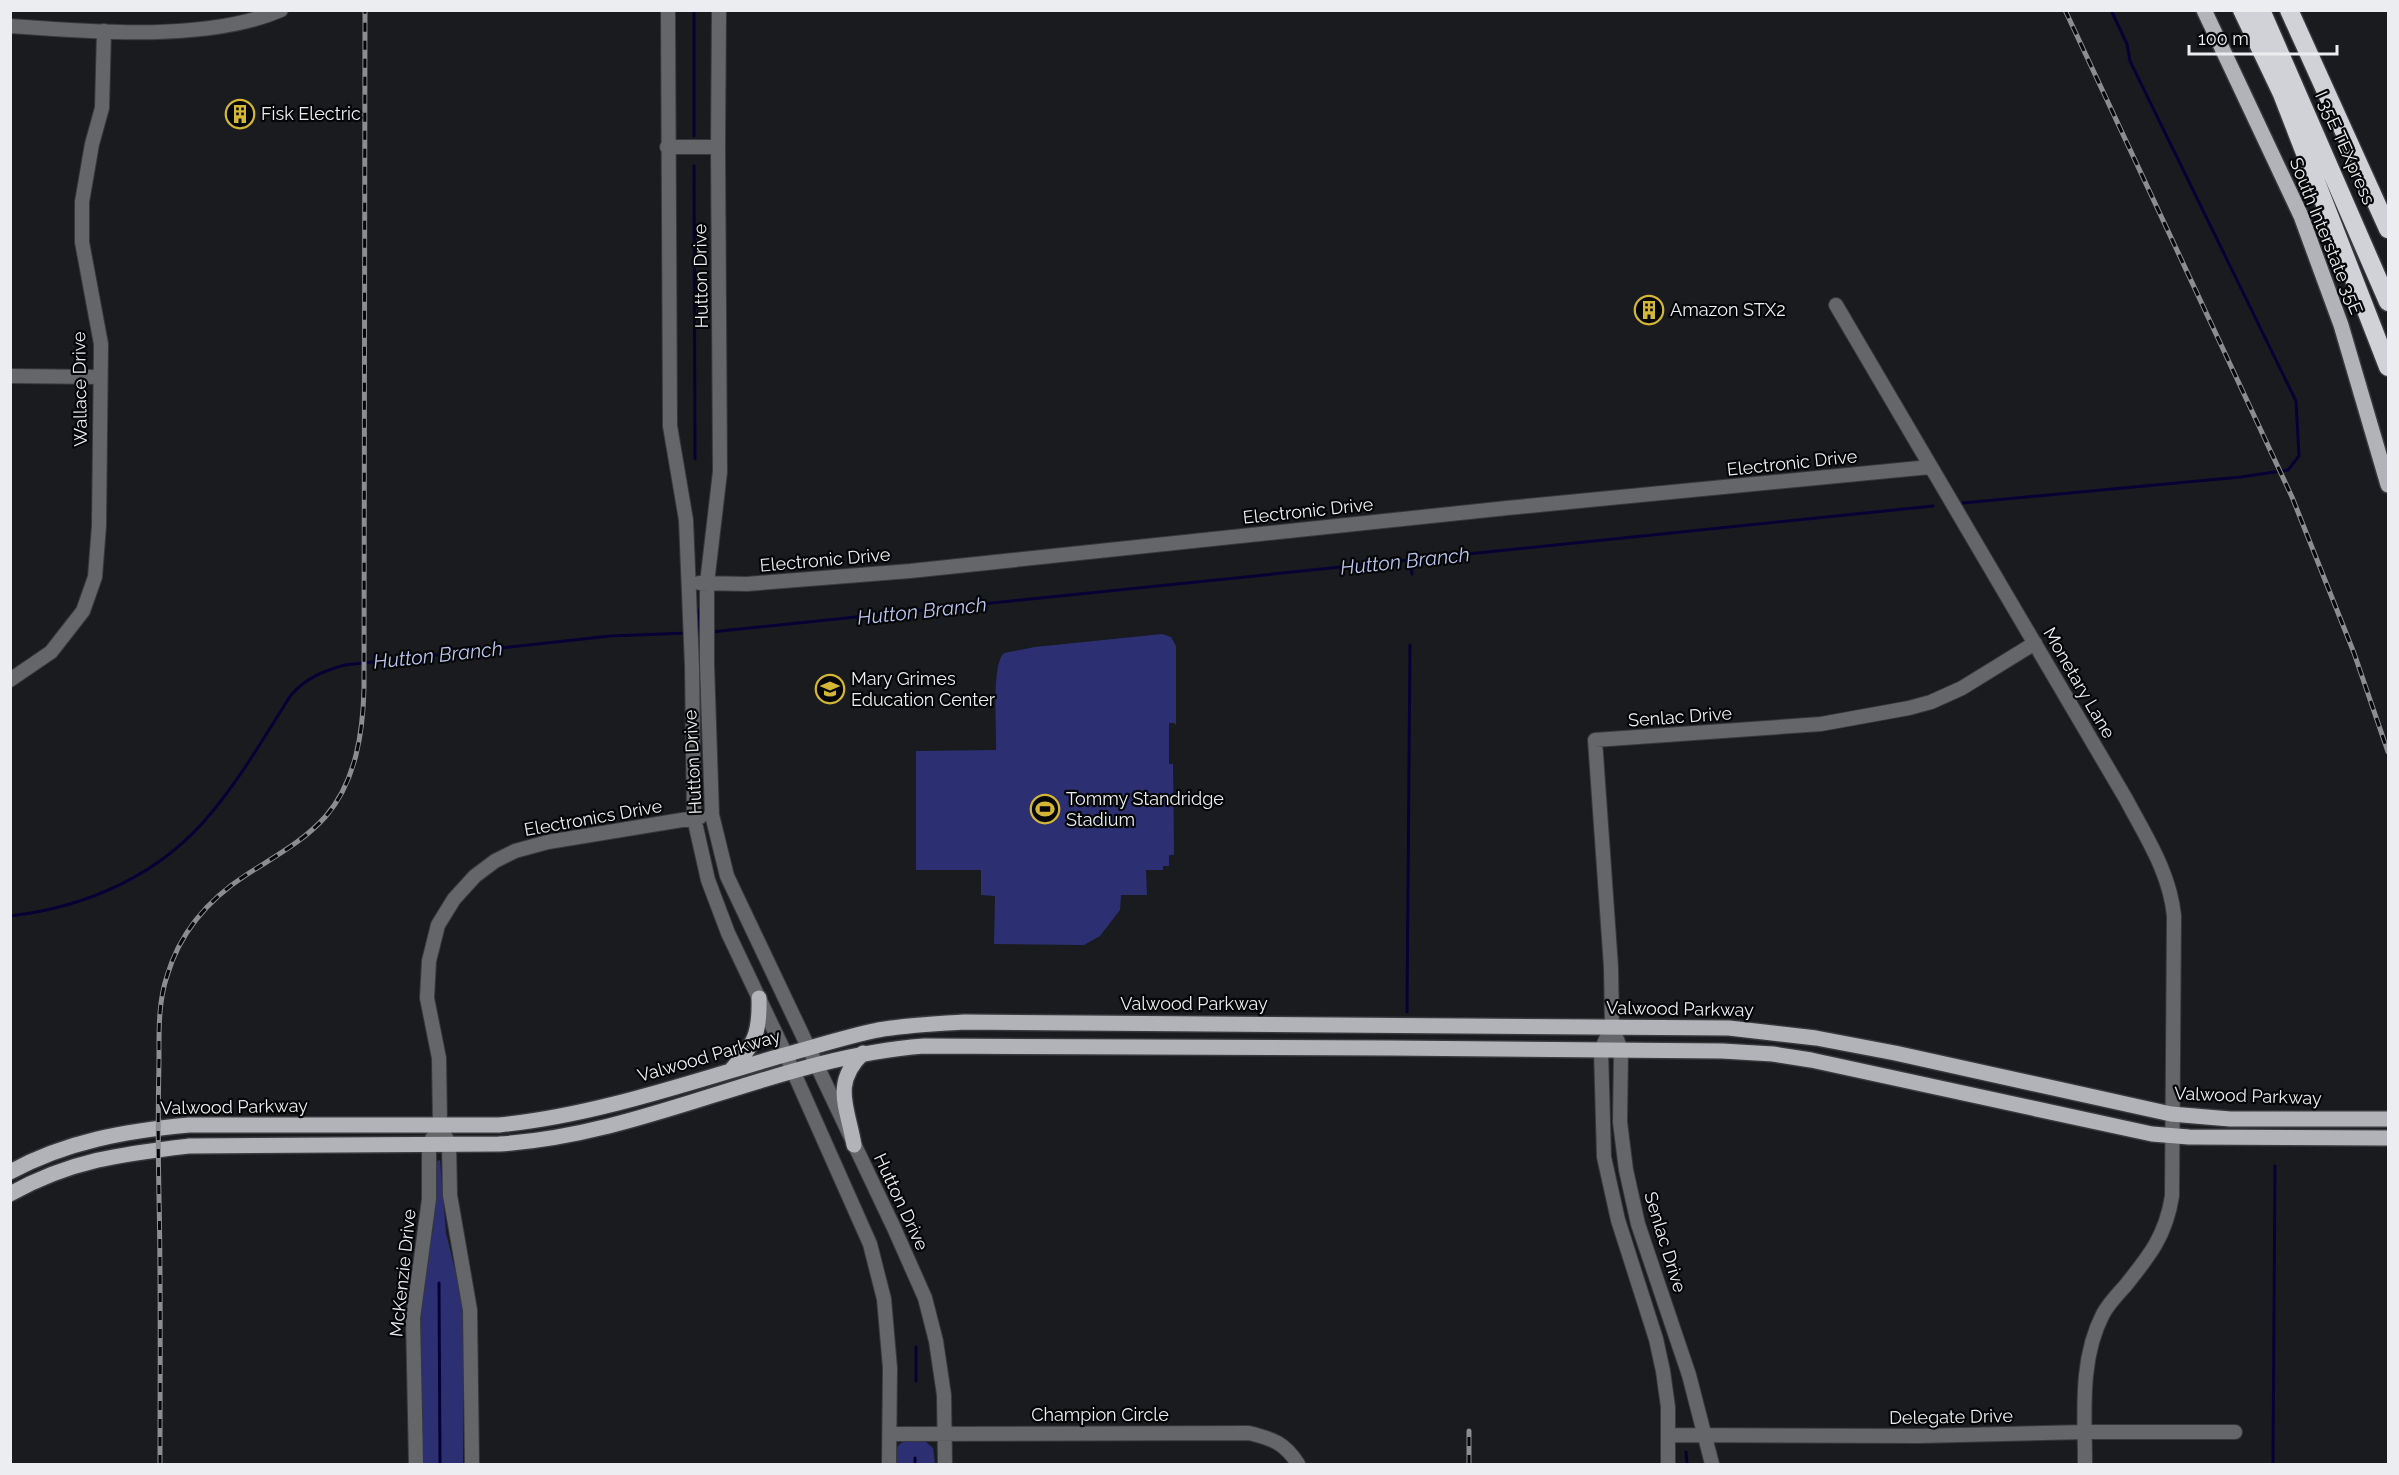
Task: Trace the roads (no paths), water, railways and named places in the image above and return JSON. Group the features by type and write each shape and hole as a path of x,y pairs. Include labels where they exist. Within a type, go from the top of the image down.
{"highway":[{"path":"2242,10 2282,94 2388,367"},
{"name":"I 35E TEXpress","path":"2261,10 2388,302"},
{"path":"2289,10 2388,229"}],"main road":[{"name":"South Interstate 35E","path":"2204,10 2301,216 2341,324 2388,485"},
{"path":"730,1071 757,1038 760,1020 759,998"},
{"name":"Valwood Parkway","path":"12,1171 57,1150 95,1138 189,1125 499,1125 536,1121 730,1071 809,1047 878,1030 927,1024 1108,1023 1729,1028 1775,1032 1874,1049 2171,1114 2221,1118 2388,1119"},
{"path":"1108,1023 1109,1046"},
{"path":"1389,1025 1390,1048"},
{"path":"1773,1054 1775,1032"},
{"name":"Valwood Parkway","path":"16,1191 63,1170 99,1159 189,1146 538,1142 579,1134 817,1064 863,1053 924,1046 1621,1050 1773,1054 1811,1060 2134,1131 2171,1136 2388,1138"},
{"path":"854,1145 844,1109 844,1091 846,1076 863,1053"},
{"path":"1968,1094 1973,1070"},
{"path":"2306,1118 2306,1138"},
{"path":"12,1171 16,1191"}],"street":[{"path":"10,26 104,31 204,30 281,10"},
{"name":"Hutton Drive","path":"668,10 670,426 686,520 692,666 694,818 708,880 728,933 786,1055 870,1244 884,1299 890,1368 889,1464"},
{"name":"Hutton Drive","path":"719,10 720,472 707,583 712,815 727,876 925,1298 936,1341 944,1395 945,1464"},
{"name":"Wallace Drive","path":"10,680 51,652 83,611 95,577 99,526 101,344 82,242 82,202 92,144 102,108 104,31"},
{"path":"667,147 718,147"},
{"name":"Monetary Lane","path":"1836,305 2126,799 2157,856 2172,894 2174,916 2172,1187 2166,1221 2155,1248 2108,1306 2096,1330 2087,1368 2085,1464"},
{"path":"10,376 100,377"},
{"name":"Electronic Drive","path":"689,584 747,584 910,571 1507,508 1930,467"},
{"name":"Senlac Drive","path":"1712,1464 1689,1375 1638,1224 1626,1170 1620,1122 1621,1050 1612,1026 1611,967 1595,740 1821,724 1909,708 1931,702 1962,687 2035,643"},
{"name":"Electronics Drive","path":"440,1125 439,1058 427,998 427,975 432,946 441,919 460,891 483,869 516,851 548,842 712,815"},
{"name":"Senlac Drive","path":"1612,1026 1601,1050 1604,1157 1621,1230 1656,1339 1668,1407 1668,1464"},
{"path":"429,1144 440,1125"},
{"path":"440,1125 449,1144 450,1196 470,1310 472,1464"},
{"name":"McKenzie Drive","path":"416,1464 413,1318 429,1199 429,1144"},
{"path":"1621,1230 1638,1224"},
{"name":"Delegate Drive","path":"1668,1435 1706,1437 1919,1436 2085,1432 2235,1432"},
{"name":"Champion Circle","path":"890,1434 1250,1433 1272,1439 1289,1450 1298,1464"}],"waterway":[{"path":"694,10 694,136"},
{"path":"1963,503 2241,477 2288,470 2299,456 2296,401 2130,61 2127,44 2111,10"},
{"path":"694,166 695,459"},
{"name":"Hutton Branch","path":"711,632 1933,506"},
{"path":"1406,561 1411,565 1412,574"},
{"path":"698,610 698,632"},
{"name":"Hutton Branch","path":"10,916 67,905 95,895 122,884 147,870 170,853 192,834 223,798 291,695 303,684 322,673 345,665 610,636 687,633"},
{"path":"1407,1012 1410,645"},
{"path":"2273,1464 2275,1166"},
{"path":"439,1283 440,1464"},
{"path":"916,1347 916,1381"},
{"path":"1686,1452 1687,1464"},
{"path":"915,1458 915,1464"}],"railway":[{"path":"160,1464 158,1095 160,1018 164,986 180,945 208,906 233,884 298,841 326,816 351,772 362,722 364,688 365,10"},
{"path":"2065,10 2292,497 2354,653 2388,752"},
{"path":"1469,1431 1469,1464"}],"place":[{"name":"Fisk Electric","path":"240,114"},
{"name":"Amazon STX2","path":"1649,310"},
{"name":"Mary Grimes Education Center","path":"830,689"},
{"name":"Tommy Standridge Stadium","path":"1045,809"}]}
